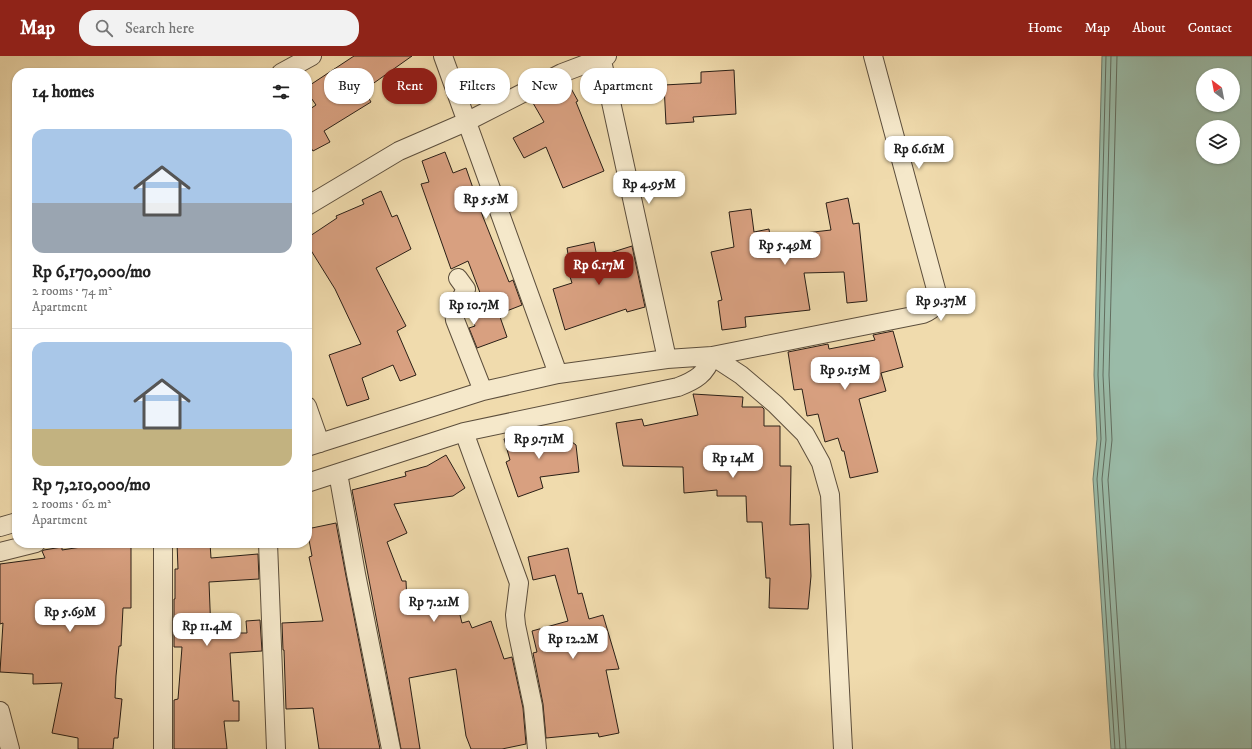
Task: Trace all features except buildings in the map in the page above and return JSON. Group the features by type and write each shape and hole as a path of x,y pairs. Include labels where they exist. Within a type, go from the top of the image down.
{"street":[{"path":"290,68 312,56"},
{"path":"443,56 558,374"},
{"path":"313,445 484,391 558,374 666,359 712,356 923,314 934,308 937,302 937,293 873,56"},
{"path":"312,203 399,151 466,122 562,73 603,57 666,359"},
{"path":"458,278 466,289 454,312 484,391"},
{"path":"312,481 464,432 678,387 694,380 707,370 712,356"},
{"path":"712,356 741,375 775,404 805,434 821,463 830,495 843,749"},
{"path":"464,432 519,583 515,615 516,625 533,706 537,749"},
{"path":"338,473 356,574 391,749"},
{"path":"0,527 12,523"},
{"path":"0,552 16,548"},
{"path":"163,548 163,749"},
{"path":"268,548 276,749"},
{"path":"0,711 10,749"}],"water":[{"path":"1102,56 1252,56 1252,749 1111,749 1093,479 1097,439 1094,375"}]}
